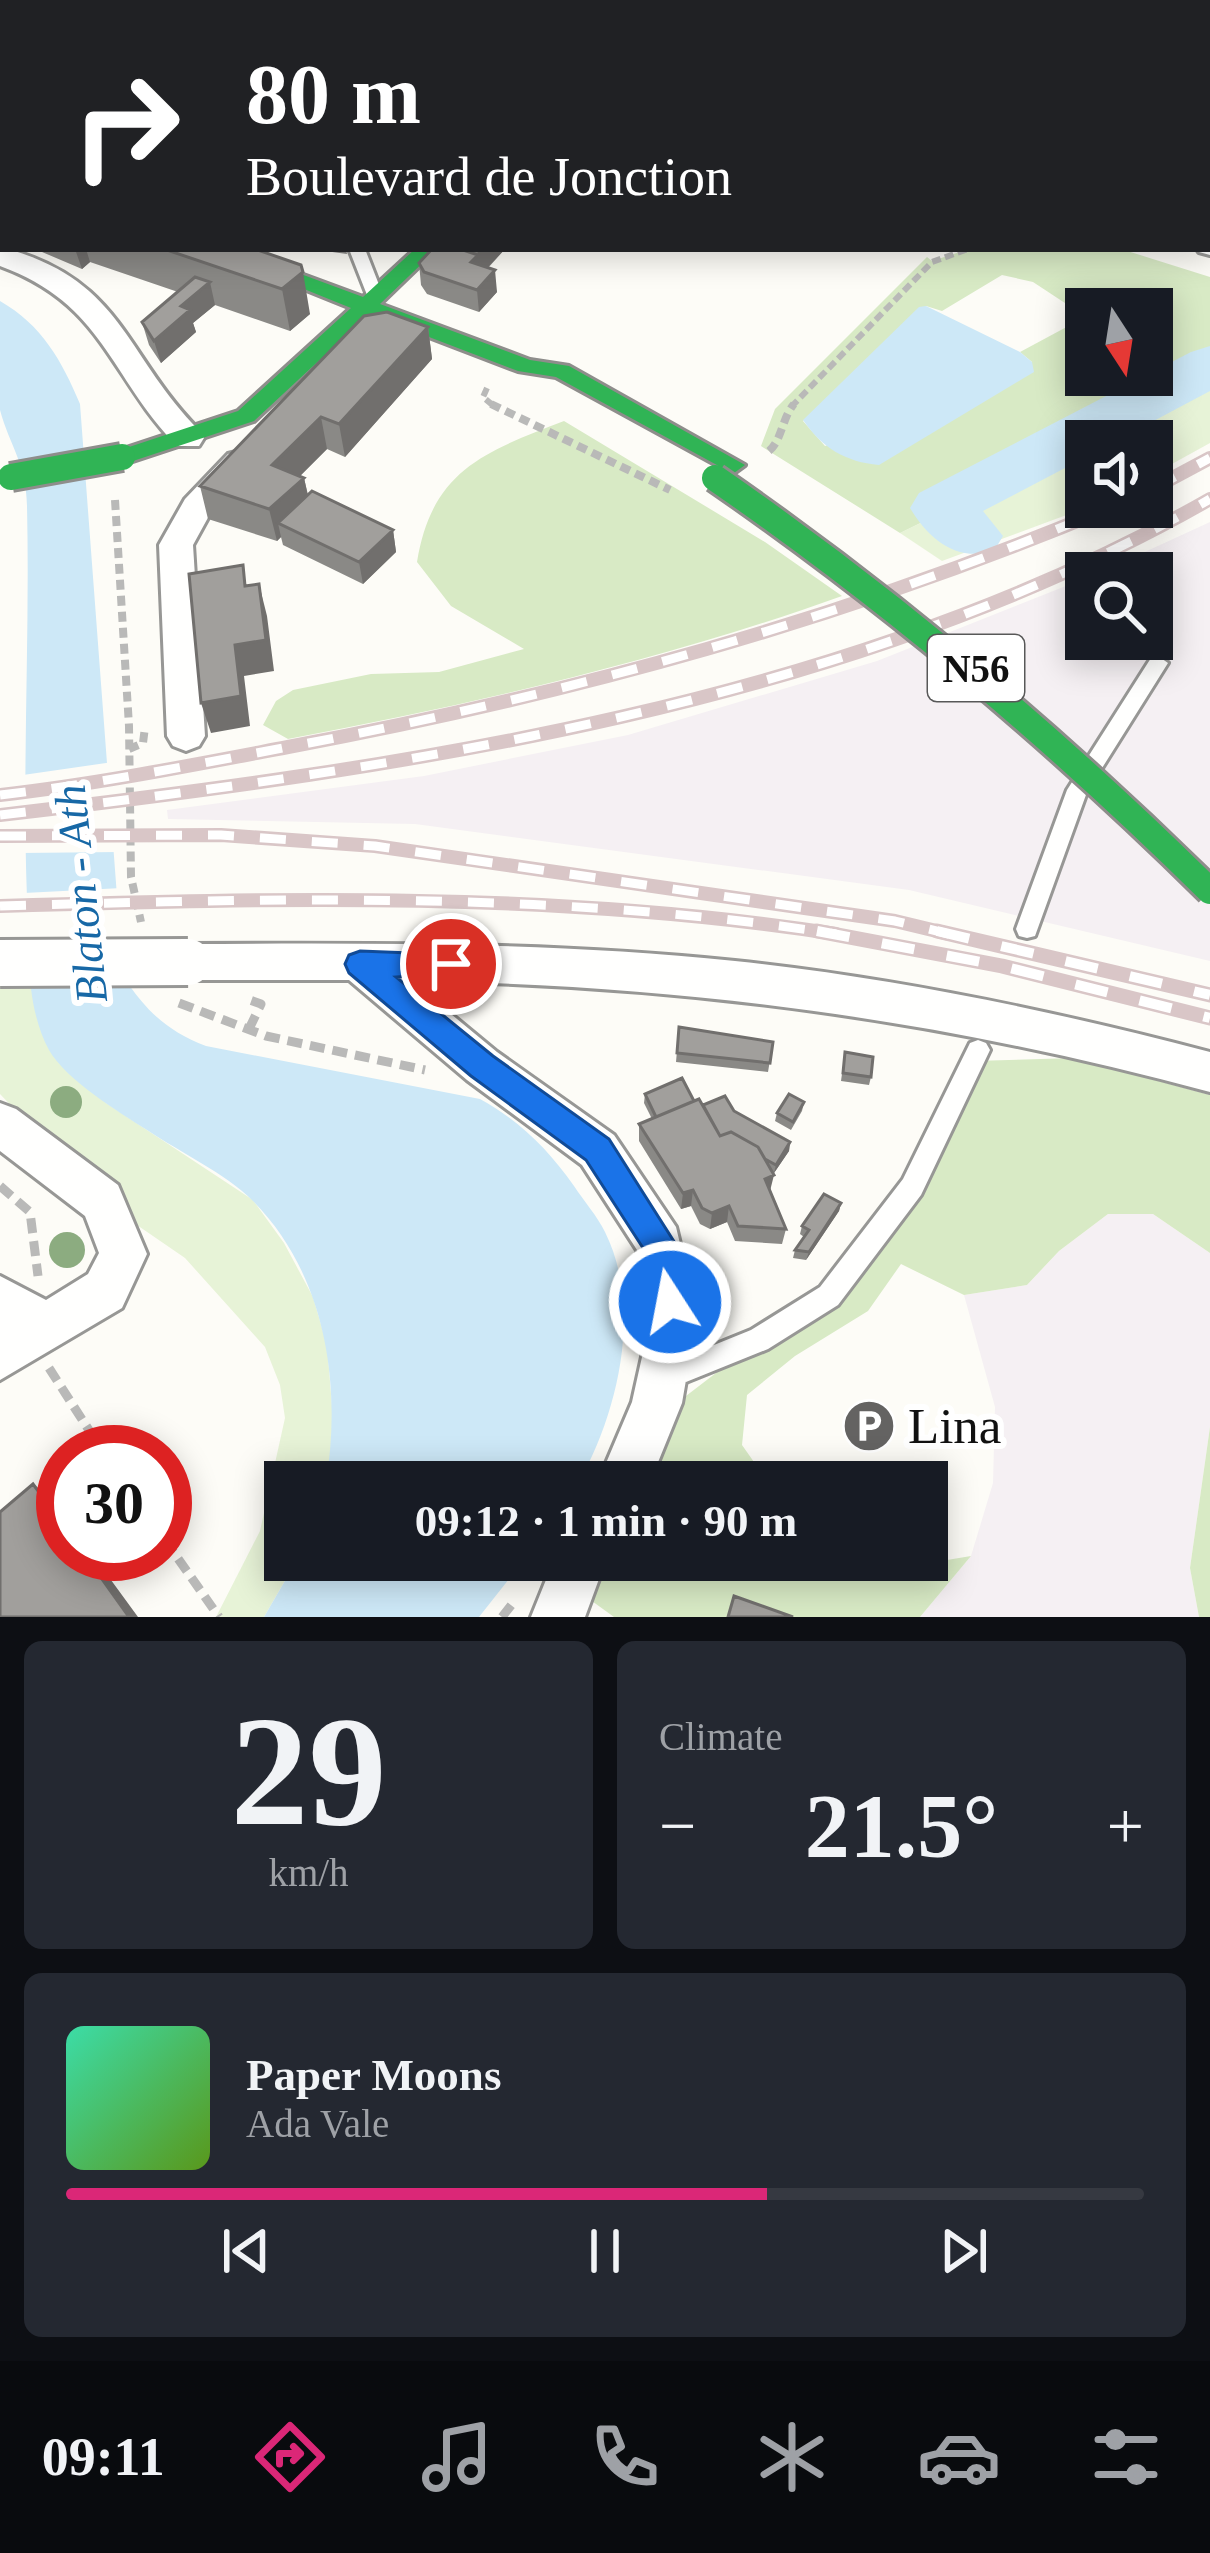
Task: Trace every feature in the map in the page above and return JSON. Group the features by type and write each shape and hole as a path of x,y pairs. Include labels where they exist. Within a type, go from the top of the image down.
{"main road":[{"name":"N56","path":"225,252 371,298 526,366 561,371 725,472 803,507"},
{"path":"6,477 122,457 246,416 424,252"},
{"name":"N56","path":"725,472 977,668 1117,796 1210,891"},
{"name":"N56","path":"1079,720 1126,764"}],"street":[{"path":"0,256 61,284 100,315 159,410 188,438"},
{"path":"186,736 176,545 182,527 256,439 246,416"},
{"path":"0,963 176,976 360,964 496,964 667,973 1061,1031 1210,1072"},
{"path":"360,964 482,1066 598,1150 659,1243 670,1302 666,1357 657,1403 634,1461"},
{"path":"0,1124 102,1202 124,1254 105,1291 0,1356"},
{"path":"0,1300 44,1325"},
{"path":"558,1617 572,1581"}],"lane":[{"path":"358,252 371,298"},
{"path":"1027,928 1077,790 1158,662"},
{"path":"686,1369 759,1340 829,1296 912,1187 978,1050"}],"path":[{"path":"767,453 776,445 782,418 796,401 932,262 960,252"},
{"path":"492,377 484,397 491,407 676,493"},
{"path":"114,484 129,726 131,877 143,932"},
{"path":"176,976 200,1015 434,1072"},
{"path":"249,1029 262,1004"},
{"path":"0,1186 30,1212 44,1325"},
{"path":"50,1375 85,1425"},
{"path":"192,1579 218,1616"}],"shaded area":[{"path":"1210,522 1210,961 909,890 415,824 168,819 167,810 424,776 628,735 877,661 1065,586 1065,660 1173,660 1173,552 1145,552"},
{"path":"1108,1214 1153,1214 1210,1253 1210,1427 1190,1568 1199,1617 920,1617 971,1556 993,1483 995,1407 964,1295 1027,1285 1059,1251"}],"green space":[{"path":"960,252 1131,252 1210,277 1210,381 1130,420 1065,420 1065,452 900,533 761,446 775,409 927,257 932,261","holes":["1002,275 1033,282 1065,303 1065,288 1173,288 1173,396 1065,396 1065,328 1020,352 1032,362 825,446 803,421 926,306 942,311"]},
{"path":"1210,381 1210,443 1173,463 1173,420 1132,420"},
{"path":"564,421 765,542 842,596 638,660 428,711 288,739 263,725 276,701 293,690 371,674 439,672 524,649 451,606 417,562 424,531 449,485 486,455"},
{"path":"1065,453 1065,516 942,561 900,533"},
{"path":"0,978 30,979 106,1103 253,1200 284,1243 313,1297 327,1345 334,1430 329,1461 275,1461 285,1418 280,1385 265,1347 185,1258 102,1201 0,1094"},
{"path":"1074,1058 1210,1095 1210,1253 1153,1214 1108,1214 1059,1251 1027,1285 964,1295 901,1264 868,1311 795,1356 747,1395 742,1445 753,1461 651,1461 669,1409 759,1340 829,1296 912,1187 973,1061"},
{"path":"1210,1427 1210,1617 1199,1617 1190,1568"},
{"path":"264,1513 264,1581 285,1581 264,1617 216,1617 260,1531"},
{"path":"971,1556 920,1617 614,1617 585,1596 587,1581 948,1581 948,1560"}],"water":[{"name":"Blaton - Ath","path":"0,301 28,321 49,345 80,404 123,976 158,1018 206,1046 480,1099 543,1148 602,1226 622,1293 621,1359 605,1424 590,1461 328,1461 332,1408 323,1333 297,1262 278,1230 242,1191 94,1094 49,1050 36,1015 30,976 26,491 0,410"},
{"path":"926,306 1020,352 1032,362 1034,372 879,465 836,452 803,420 919,307"},
{"path":"285,1581 507,1581 479,1617 264,1617"}],"pier":[{"path":"113,762 120,852 19,853 16,776"},
{"path":"122,888 127,941 25,947 24,893"}],"building":[{"path":"173,252 264,252 301,265 303,272 282,289"},
{"path":"429,252 469,252 478,255 471,262 495,270 477,290 424,272 419,263"},
{"path":"195,277 210,282 181,306 190,310 154,341 142,322"},
{"path":"387,312 428,327 339,424 321,417 272,465 304,478 269,509 200,486 364,316"},
{"path":"312,491 393,530 359,562 278,523"},
{"path":"243,565 245,586 259,584 266,640 235,645 241,696 201,703 189,574"},
{"path":"679,1027 773,1042 770,1063 677,1053"},
{"path":"845,1052 873,1057 871,1077 843,1073"},
{"path":"682,1078 694,1101 656,1117 645,1094"},
{"path":"789,1094 804,1102 793,1122 777,1113"},
{"path":"725,1096 734,1111 790,1142 776,1165 758,1147 731,1132 720,1136 703,1105"},
{"path":"699,1099 720,1136 731,1132 758,1147 774,1175 765,1179 786,1229 738,1226 729,1206 712,1213 702,1208 693,1190 683,1193 639,1124"},
{"path":"824,1194 841,1203 809,1252 795,1250 809,1230 802,1226"},
{"path":"33,1484 36,1581 103,1581 129,1617 0,1617 0,1512"},
{"path":"734,1596 793,1617 728,1617"}],"waterway":[{"path":"973,536 940,508 1199,374 1210,364"}],"railway":[{"path":"1173,478 1210,458"},
{"path":"0,815 310,775 466,749 622,717 776,677 926,629 1071,570 1210,499"},
{"path":"0,795 288,747 603,677 809,618 1065,525"},
{"path":"0,836 221,835 375,846 895,921 949,934"},
{"path":"0,906 314,900 523,904 628,910 825,933"},
{"path":"817,931 825,933"},
{"path":"937,931 1210,995"},
{"path":"825,933 836,934"},
{"path":"825,933 1002,966 1210,1018"}],"traffic: fast":[{"path":"223,252 526,366 561,371 734,465"},
{"path":"122,457 246,416 424,252"},
{"path":"11,477 122,457"},
{"path":"715,478 847,572 973,672 1210,891"}],"place":[{"name":"Lina","path":"869,1426"}],"route":[{"path":"451,964 360,964 482,1066 598,1150 659,1243 670,1302"}]}
